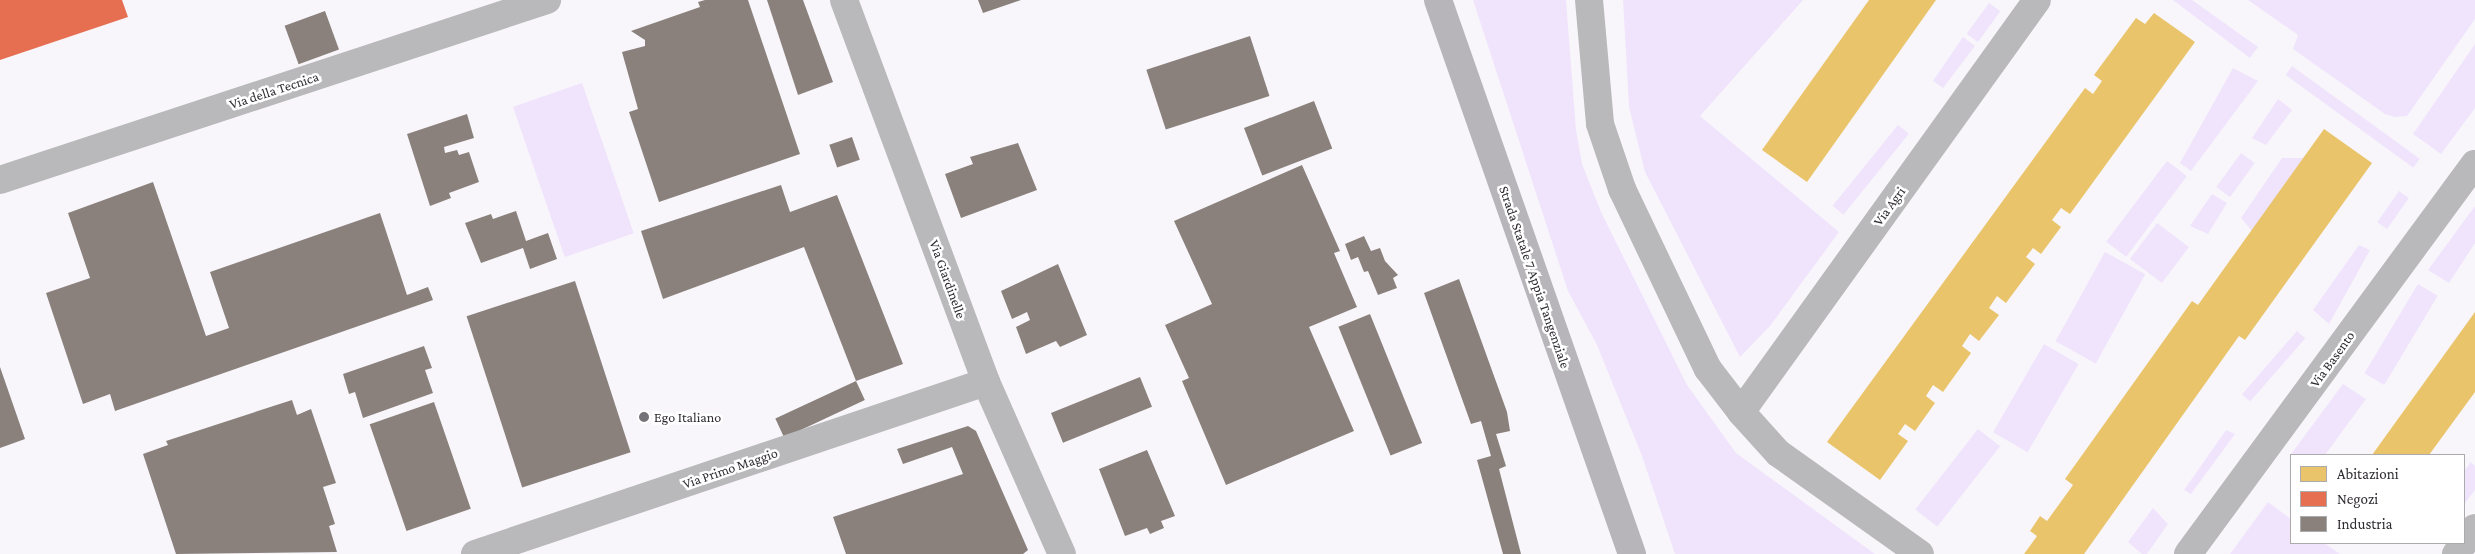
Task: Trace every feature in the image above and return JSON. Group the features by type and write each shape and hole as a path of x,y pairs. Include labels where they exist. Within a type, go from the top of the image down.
{"highway":[{"name":"Strada Statale 7 Appia Tangenziale","path":"1438,0 1632,554"}],"street":[{"name":"Via della Tecnica","path":"0,180 547,0"},
{"name":"Via Giardinelle","path":"844,0 986,382 1062,554"},
{"path":"1589,0 1600,124 1622,189 1708,369 1741,412 1778,453 1920,554"},
{"name":"Via Agri","path":"1741,412 2037,0"},
{"name":"Via Basento","path":"2188,554 2475,164"},
{"name":"Via Primo Maggio","path":"474,554 986,382"},
{"path":"2465,542 2475,528"}],"shaded area":[{"path":"1473,0 1566,0 1576,130 1582,164 1601,212 1687,385 1736,453 1875,554 1675,554 1642,456 1597,345 1568,291"},
{"path":"1623,0 1803,0 1700,116 1839,232 1770,326 1740,357 1645,172 1629,107"},
{"path":"2173,0 2192,0 2258,47 2250,58"},
{"path":"2248,0 2475,0 2475,19 2407,116 2395,117 2385,114 2293,49 2298,35"},
{"path":"1989,3 2000,11 1978,42 1967,34"},
{"path":"1963,37 1975,46 1943,88 1933,81"},
{"path":"2475,44 2475,108 2441,154 2413,134"},
{"path":"2292,66 2420,159 2413,168 2286,75"},
{"path":"2233,68 2258,81 2191,171 2180,163"},
{"path":"582,83 634,233 565,257 513,107"},
{"path":"2278,99 2292,110 2266,145 2252,138"},
{"path":"1898,125 1909,134 1843,215 1833,206"},
{"path":"2241,153 2255,163 2230,197 2216,187"},
{"path":"2282,158 2305,158 2252,231 2241,218"},
{"path":"2167,161 2187,176 2126,257 2106,242"},
{"path":"2399,191 2409,198 2387,229 2377,222"},
{"path":"2212,194 2227,203 2208,234 2190,226"},
{"path":"2475,206 2475,243 2449,283 2428,270"},
{"path":"2157,223 2189,247 2162,283 2130,259"},
{"path":"2359,245 2370,250 2329,324 2313,310"},
{"path":"2105,252 2145,274 2096,364 2056,341"},
{"path":"2418,284 2438,296 2384,385 2364,373"},
{"path":"2297,331 2305,338 2250,402 2242,394"},
{"path":"2044,344 2079,364 2028,452 1993,432"},
{"path":"2343,384 2366,399 2326,454 2291,454"},
{"path":"1978,429 2000,446 1937,527 1915,509"},
{"path":"2226,430 2235,434 2191,494 2184,490"},
{"path":"2471,462 2475,466 2475,490 2465,503 2465,470"},
{"path":"2268,502 2290,518 2290,544 2325,544 2340,554 2230,554"},
{"path":"2153,508 2168,524 2147,554 2142,554 2128,542"}],"building: Abitazioni":[{"path":"1869,0 1936,0 1807,182 1762,150"},
{"path":"2154,13 2195,42 2070,214 2061,208 2052,220 2061,227 2041,254 2033,248 2026,257 2035,264 2006,303 1997,296 1989,308 1999,315 1979,341 1970,334 1962,346 1971,353 1943,392 1933,385 1926,396 1935,403 1915,431 1905,424 1898,434 1908,441 1880,480 1827,442 2085,88 2093,94 2102,81 2094,75 2136,18 2145,24"},
{"path":"2324,129 2372,163 2245,340 2239,336 2084,554 2024,554 2037,536 2030,531 2040,516 2047,521 2073,485 2065,479 2192,301 2198,305"},
{"path":"2475,312 2475,392 2430,454 2373,454"}],"building: Negozi":[{"path":"0,0 122,0 128,17 0,60"}],"building: Industria":[{"path":"705,0 748,0 800,154 659,202 629,112 638,109 622,52 645,46 645,40 631,31 700,7 698,2"},
{"path":"767,0 803,0 833,82 798,95"},
{"path":"978,0 1021,0 983,13"},
{"path":"325,11 339,50 299,64 285,26"},
{"path":"1250,36 1269,96 1166,130 1146,70"},
{"path":"1314,101 1332,149 1262,175 1244,128"},
{"path":"467,114 474,138 444,147 445,153 457,150 459,155 469,152 479,182 449,193 451,198 430,206 407,134"},
{"path":"852,137 860,160 837,168 829,145"},
{"path":"1018,143 1037,190 961,218 945,174 973,164 970,157"},
{"path":"1302,165 1340,251 1334,253 1357,307 1309,327 1354,431 1226,485 1182,381 1189,378 1165,325 1212,304 1174,221"},
{"path":"153,182 206,336 229,328 210,272 380,213 407,295 428,287 433,300 115,411 110,394 83,404 46,293 90,278 68,213"},
{"path":"781,185 790,212 837,195 903,364 856,381 804,247 663,299 641,231"},
{"path":"516,211 526,241 548,233 557,259 530,269 523,248 481,263 465,223 491,214 493,219"},
{"path":"1364,236 1371,251 1380,248 1385,261 1398,275 1393,278 1397,288 1378,295 1368,271 1364,272 1358,257 1351,260 1345,244"},
{"path":"1058,264 1087,335 1060,347 1056,341 1026,354 1016,327 1030,320 1027,312 1012,319 1001,291"},
{"path":"1459,279 1507,412 1510,431 1496,434 1506,466 1499,469 1521,554 1503,554 1477,460 1491,456 1481,421 1471,424 1424,293"},
{"path":"575,281 631,452 522,487 467,316"},
{"path":"1370,314 1422,443 1391,456 1338,327"},
{"path":"424,346 432,368 425,370 433,393 363,418 355,392 349,394 343,374"},
{"path":"0,367 25,439 0,448"},
{"path":"1140,377 1152,407 1063,443 1051,413"},
{"path":"856,381 865,400 784,438 775,419"},
{"path":"292,400 297,415 311,409 336,483 323,487 335,524 329,526 337,552 176,554 143,454 168,445 166,441"},
{"path":"434,402 471,509 406,531 370,424"},
{"path":"968,426 976,431 1028,550 1023,554 846,554 833,517 963,474 952,447 903,464 897,449"},
{"path":"1147,450 1175,516 1161,521 1164,528 1150,534 1147,528 1125,536 1099,469"}],"place":[{"name":"Ego Italiano","path":"644,417"}]}
